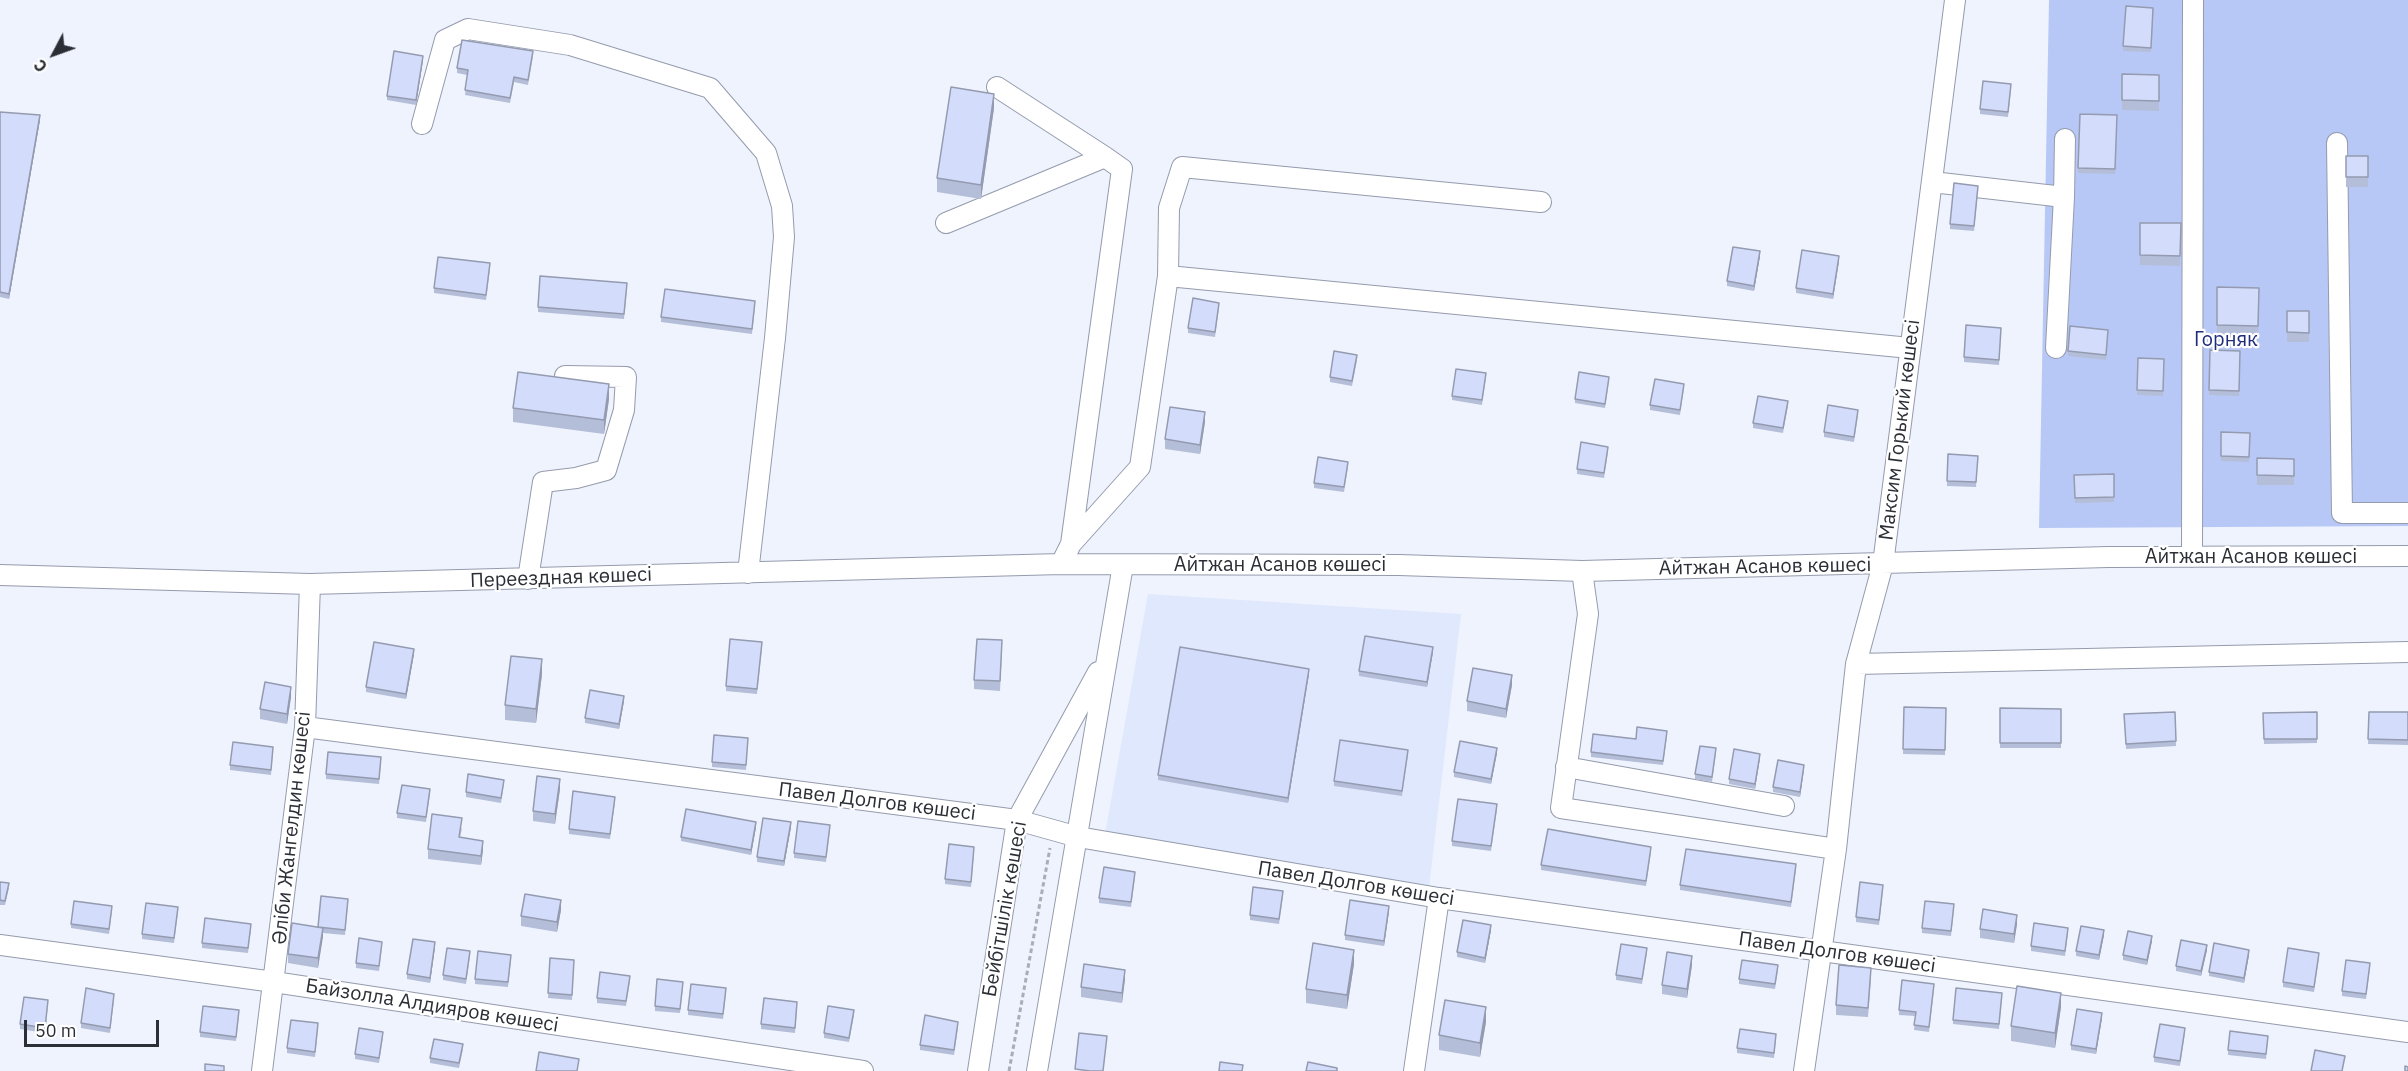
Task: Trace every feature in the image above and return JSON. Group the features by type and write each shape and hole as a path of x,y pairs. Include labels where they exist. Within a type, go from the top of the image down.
{"street":[{"name":"Максим Горький көшесі","path":"1804,1071 1836,849 1856,664 1883,564 1955,0"},
{"path":"2192,557 2193,0"},
{"path":"422,123 445,40 468,29 570,45 710,88 766,153 782,206 784,237 775,338 748,573"},
{"path":"997,87 1122,169 1071,544"},
{"path":"2056,348 2065,140"},
{"path":"2337,143 2342,513 2408,513"},
{"path":"946,223 1105,157"},
{"path":"1061,564 1071,544 1140,467 1167,276 1168,208 1182,167 1541,202"},
{"path":"1932,182 2064,197"},
{"path":"1167,276 1911,348"},
{"path":"528,579 543,482 576,478 606,470 624,410 626,377 565,376"},
{"name":"Айтжан Асанов көшесі","path":"1123,565 1399,566 1582,571 2108,557 2408,556"},
{"name":"Переездная көшесі","path":"0,575 310,584 1061,564 1123,565"},
{"name":"Бейбітшілік көшесі","path":"1037,1071 1078,837 1105,659 1123,565"},
{"path":"1582,571 1588,614 1561,808 1836,849"},
{"name":"Әліби Жангелдин көшесі","path":"262,1071 305,727 310,584"},
{"path":"1856,664 2408,652"},
{"name":"Бейбітшілік көшесі","path":"978,1071 1017,820 1105,659"},
{"name":"Павел Долгов көшесі","path":"305,727 1017,820 1078,837 1439,898 2408,1032"},
{"path":"1566,767 1784,806"},
{"path":"1414,1071 1439,898"},
{"name":"Байзолла Алдияров көшесі","path":"0,945 274,982 863,1071"}],"path":[{"path":"1009,1071 1053,829"}],"shaded area":[{"path":"1148,594 1461,614 1429,888 1105,834"}],"green space":[{"name":"Горняк","path":"2049,0 2408,0 2408,526 2039,528"}],"building":[{"path":"2126,6 2153,8 2151,48 2123,46"},
{"path":"462,40 533,51 528,80 514,77 510,98 465,90 468,70 457,68"},
{"path":"394,51 423,56 416,100 387,96"},
{"path":"2122,74 2159,75 2159,101 2122,100"},
{"path":"1983,81 2011,84 2008,112 1980,109"},
{"path":"951,87 994,94 981,185 937,178"},
{"path":"0,112 40,115 9,294 0,292"},
{"path":"2080,114 2117,115 2115,169 2078,168"},
{"path":"2346,156 2368,156 2368,177 2346,177"},
{"path":"1954,183 1978,186 1974,226 1950,224"},
{"path":"2140,223 2181,223 2180,256 2140,255"},
{"path":"1733,247 1760,251 1754,286 1727,281"},
{"path":"1802,250 1839,256 1833,294 1796,288"},
{"path":"438,257 490,263 486,295 434,288"},
{"path":"540,276 627,283 624,314 538,307"},
{"path":"2217,287 2259,288 2258,326 2217,325"},
{"path":"665,289 755,301 752,329 661,317"},
{"path":"1193,298 1219,303 1215,332 1188,328"},
{"path":"2287,311 2309,311 2309,333 2287,332"},
{"path":"1966,325 2001,328 1999,360 1964,357"},
{"path":"2070,326 2108,330 2106,355 2068,351"},
{"path":"2210,350 2240,351 2239,391 2209,390"},
{"path":"1334,351 1357,355 1352,381 1330,377"},
{"path":"2138,358 2164,359 2163,391 2137,390"},
{"path":"1456,369 1486,373 1482,400 1452,396"},
{"path":"518,372 609,384 604,420 513,408"},
{"path":"1579,372 1609,377 1605,404 1575,399"},
{"path":"1655,379 1684,384 1680,410 1650,405"},
{"path":"1758,396 1788,401 1783,428 1753,423"},
{"path":"1828,405 1858,410 1854,437 1824,432"},
{"path":"1170,407 1205,412 1200,445 1165,439"},
{"path":"2221,432 2250,433 2249,457 2221,456"},
{"path":"1581,442 1608,447 1604,473 1577,469"},
{"path":"1948,454 1978,456 1976,482 1947,481"},
{"path":"1318,457 1348,462 1344,487 1314,483"},
{"path":"2257,458 2294,459 2294,476 2257,475"},
{"path":"2114,474 2114,497 2075,498 2074,475"},
{"path":"1365,636 1433,647 1427,682 1359,671"},
{"path":"730,639 762,642 757,689 726,686"},
{"path":"977,639 1002,640 1000,681 974,680"},
{"path":"374,642 414,649 406,694 366,687"},
{"path":"1180,647 1309,669 1288,798 1158,775"},
{"path":"511,656 542,659 536,709 505,705"},
{"path":"1473,668 1512,675 1506,709 1467,701"},
{"path":"265,682 291,687 287,714 260,709"},
{"path":"590,690 624,696 619,724 585,718"},
{"path":"1904,707 1946,708 1945,750 1903,749"},
{"path":"2000,708 2061,709 2061,743 2000,743"},
{"path":"2175,712 2176,741 2126,744 2124,714"},
{"path":"2317,712 2317,739 2264,739 2263,713"},
{"path":"2369,712 2408,712 2408,740 2368,739"},
{"path":"1637,727 1667,731 1663,761 1591,752 1593,734 1636,739"},
{"path":"714,735 748,738 746,765 712,762"},
{"path":"1340,740 1408,750 1402,791 1334,781"},
{"path":"1460,741 1497,748 1491,779 1454,772"},
{"path":"233,742 273,747 271,770 230,765"},
{"path":"1700,746 1716,748 1712,777 1695,774"},
{"path":"1734,749 1760,754 1755,784 1729,779"},
{"path":"328,752 381,757 379,779 326,774"},
{"path":"1778,760 1804,765 1800,792 1773,787"},
{"path":"468,774 504,780 501,798 466,792"},
{"path":"537,776 560,779 555,814 533,811"},
{"path":"402,785 430,789 426,817 397,813"},
{"path":"573,791 615,797 610,834 569,829"},
{"path":"1458,799 1497,804 1491,846 1452,841"},
{"path":"686,809 756,822 751,850 681,837"},
{"path":"432,814 462,818 459,837 483,841 481,856 428,849"},
{"path":"763,818 791,822 784,861 757,857"},
{"path":"798,821 830,825 826,857 794,853"},
{"path":"1548,829 1651,847 1646,881 1541,865"},
{"path":"949,844 974,847 971,882 945,879"},
{"path":"1686,849 1796,864 1791,902 1680,885"},
{"path":"1104,867 1135,872 1131,902 1099,898"},
{"path":"0,882 9,883 5,901 0,900"},
{"path":"1860,882 1883,885 1879,920 1856,917"},
{"path":"1253,887 1283,891 1279,919 1250,915"},
{"path":"525,894 561,900 557,922 521,916"},
{"path":"321,896 348,899 345,930 318,927"},
{"path":"1350,900 1389,906 1384,941 1345,935"},
{"path":"74,901 112,906 109,929 71,924"},
{"path":"1925,901 1954,904 1951,931 1922,928"},
{"path":"146,903 178,907 174,938 142,934"},
{"path":"1983,909 2017,915 2014,934 1980,929"},
{"path":"205,918 251,924 248,948 202,943"},
{"path":"1463,920 1491,925 1485,958 1457,952"},
{"path":"292,923 323,928 318,958 288,954"},
{"path":"2034,923 2068,928 2065,951 2031,946"},
{"path":"2081,926 2104,930 2099,955 2076,951"},
{"path":"2128,931 2152,936 2147,960 2123,955"},
{"path":"359,938 382,942 379,966 356,963"},
{"path":"413,939 435,942 430,978 407,974"},
{"path":"2181,940 2207,945 2201,971 2176,966"},
{"path":"1313,943 1354,950 1347,995 1306,989"},
{"path":"2214,943 2249,950 2244,978 2209,972"},
{"path":"1621,944 1647,948 1642,979 1616,975"},
{"path":"447,948 470,951 466,979 443,975"},
{"path":"2288,948 2319,953 2314,987 2283,982"},
{"path":"478,951 511,955 508,982 475,979"},
{"path":"1667,952 1692,956 1687,989 1662,985"},
{"path":"550,958 574,960 572,995 548,993"},
{"path":"1742,960 1778,965 1775,984 1739,979"},
{"path":"2346,960 2370,963 2366,994 2342,991"},
{"path":"1084,964 1125,970 1122,993 1081,987"},
{"path":"1839,965 1871,968 1868,1008 1836,1005"},
{"path":"600,972 630,976 626,1001 597,998"},
{"path":"657,979 683,982 680,1009 655,1006"},
{"path":"1902,980 1934,984 1929,1027 1914,1025 1916,1012 1899,1010"},
{"path":"691,984 726,988 723,1014 688,1010"},
{"path":"2017,986 2061,993 2055,1033 2011,1026"},
{"path":"86,988 114,994 110,1028 81,1023"},
{"path":"1956,988 2002,993 1999,1024 1953,1020"},
{"path":"24,997 48,1000 45,1028 20,1024"},
{"path":"764,998 797,1002 795,1028 761,1024"},
{"path":"1445,1000 1486,1007 1480,1043 1439,1035"},
{"path":"203,1006 239,1010 236,1037 200,1032"},
{"path":"828,1006 854,1010 849,1038 824,1033"},
{"path":"2077,1009 2102,1013 2096,1049 2071,1045"},
{"path":"925,1015 958,1022 954,1050 920,1045"},
{"path":"291,1020 318,1023 315,1052 287,1048"},
{"path":"2160,1024 2185,1028 2180,1061 2154,1057"},
{"path":"359,1028 383,1032 379,1058 355,1054"},
{"path":"1740,1029 1776,1034 1774,1053 1737,1048"},
{"path":"2230,1031 2268,1036 2266,1054 2228,1050"},
{"path":"1079,1033 1107,1036 1103,1071 1075,1069"},
{"path":"434,1039 463,1044 459,1063 430,1058"},
{"path":"2315,1050 2345,1056 2342,1071 2311,1071"},
{"path":"539,1052 579,1059 577,1071 536,1071"},
{"path":"1220,1062 1243,1065 1242,1071 1219,1071"},
{"path":"1308,1062 1337,1068 1337,1071 1306,1071"},
{"path":"205,1064 224,1066 224,1071 205,1071"}]}
